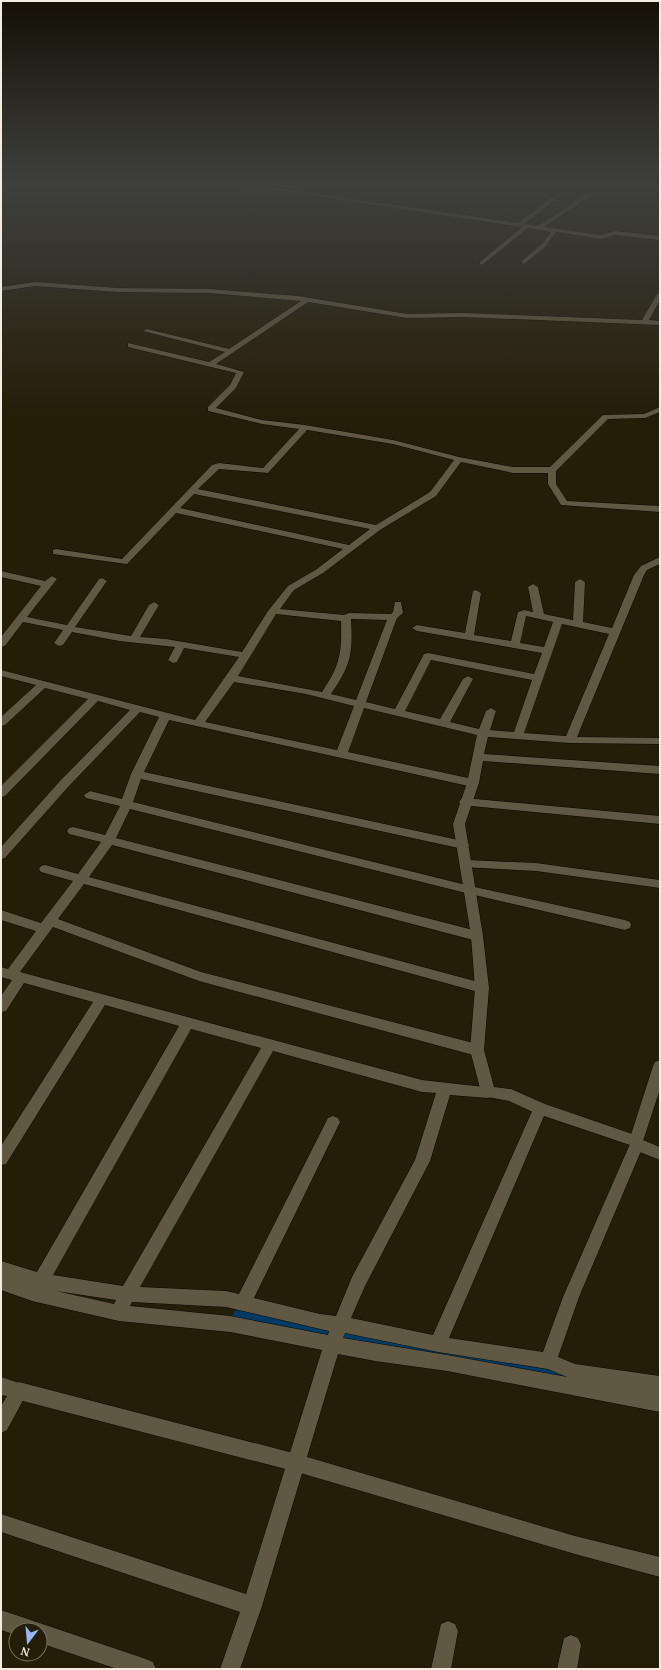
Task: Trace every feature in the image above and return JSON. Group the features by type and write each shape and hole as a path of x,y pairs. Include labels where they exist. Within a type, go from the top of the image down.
{"street":[{"path":"1,289 35,284 117,290 209,291 308,299 407,316 462,315 660,323"},
{"path":"645,322 660,294"},
{"path":"210,365 308,299"},
{"path":"147,331 230,351"},
{"path":"131,344 240,372 233,386 211,410 262,422 305,427 393,442 458,459 513,470 552,470 606,417 645,416 660,409"},
{"path":"56,552 124,562 217,466 266,470 305,427"},
{"path":"198,724 231,678 273,611 291,588 320,570 377,528 433,494 448,476 458,459"},
{"path":"552,470 552,484 564,502 660,509"},
{"path":"193,491 377,528"},
{"path":"175,510 351,548"},
{"path":"570,740 639,575 644,568 660,560"},
{"path":"1,574 50,582 1,644"},
{"path":"59,643 102,581"},
{"path":"578,623 580,582"},
{"path":"533,587 539,615"},
{"path":"469,637 476,593"},
{"path":"340,755 361,705 393,617 398,613 398,604"},
{"path":"134,639 154,606"},
{"path":"273,611 346,618 349,616 393,617"},
{"path":"515,645 521,614 526,613 614,632"},
{"path":"324,696 343,669 347,654 346,618"},
{"path":"21,619 119,638 182,645 245,655"},
{"path":"518,735 559,619"},
{"path":"417,628 548,651"},
{"path":"173,660 182,645"},
{"path":"398,714 428,656 538,678"},
{"path":"2,674 44,682 164,716 198,724 473,783"},
{"path":"231,678 306,691 483,733 570,740 660,741"},
{"path":"443,724 468,678"},
{"path":"1,724 44,682"},
{"path":"1,793 96,697"},
{"path":"1,855 64,784 138,708"},
{"path":"488,1092 477,1050 482,988 477,936 459,824 465,802 473,783 483,733 491,711"},
{"path":"1,1007 11,975 109,840 127,803 137,774 164,716"},
{"path":"479,757 660,770"},
{"path":"137,774 463,845"},
{"path":"90,796 127,803 470,890 625,925"},
{"path":"465,802 660,820"},
{"path":"73,831 477,936"},
{"path":"466,864 536,867 660,884"},
{"path":"45,868 80,879 482,988"},
{"path":"1,915 47,925 200,976 477,1050"},
{"path":"11,975 102,999 186,1024 422,1086 511,1095 540,1109 637,1143 660,1154"},
{"path":"1,1159 102,999"},
{"path":"41,1281 186,1024"},
{"path":"119,1313 127,1294 269,1046"},
{"path":"548,1362 571,1297 637,1143 660,1066"},
{"path":"230,1669 252,1606 332,1345 358,1282 422,1161 446,1089"},
{"path":"438,1344 540,1109"},
{"path":"243,1303 333,1122"},
{"path":"1,1268 41,1281 127,1294 226,1298 320,1322 340,1324 438,1344 548,1362 575,1372 660,1386"},
{"path":"1,1282 32,1293 119,1313 230,1324 332,1345 447,1363 660,1402"},
{"path":"1,1386 297,1463 575,1545 660,1567"},
{"path":"1,1424 19,1391"},
{"path":"1,1523 252,1606"},
{"path":"441,1669 448,1631"},
{"path":"48,1636 146,1669"},
{"path":"567,1669 571,1644"}],"waterway":[{"path":"240,1316 575,1377"}]}
